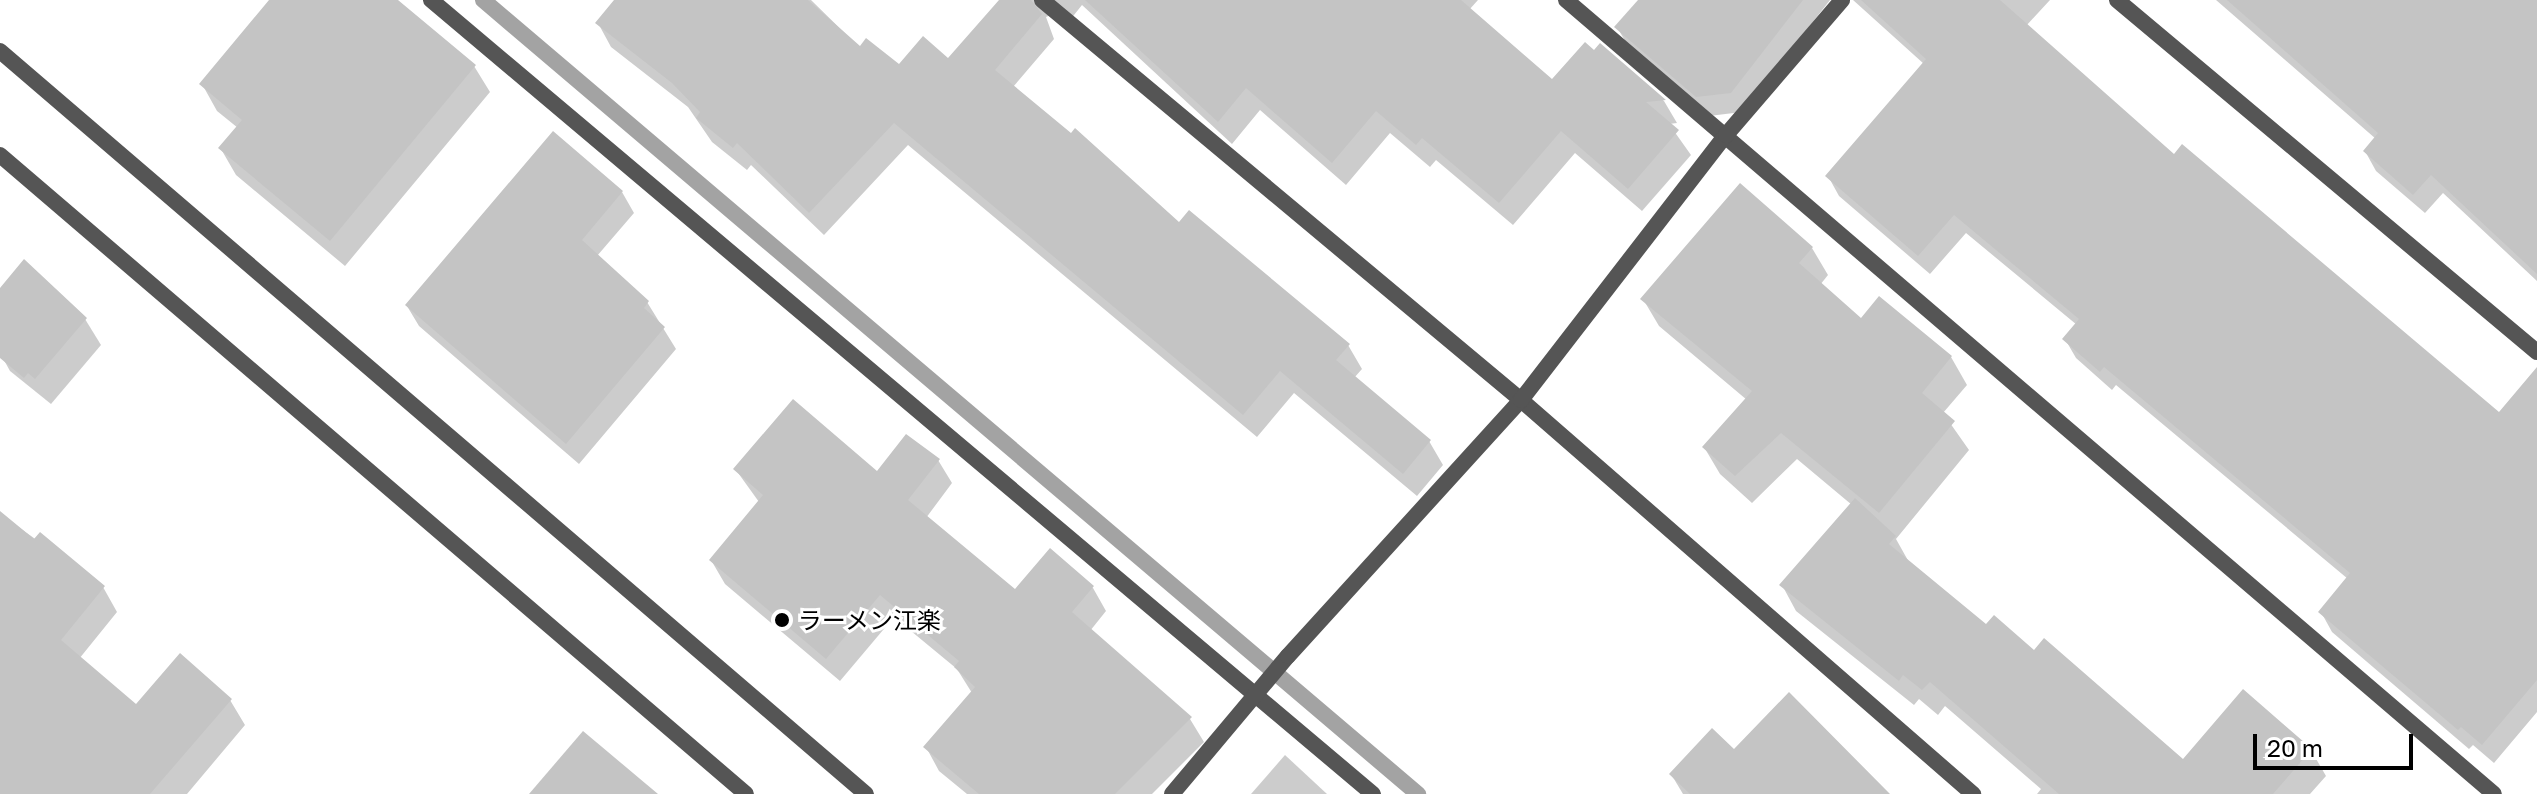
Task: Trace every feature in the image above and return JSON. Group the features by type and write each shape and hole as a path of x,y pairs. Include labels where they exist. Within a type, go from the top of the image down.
{"street":[{"path":"431,0 1373,794"},
{"path":"1042,0 1521,400 1973,794"},
{"path":"1566,0 2494,794"},
{"path":"1172,794 1283,662 1521,400 1726,135 1842,0"},
{"path":"2117,0 2537,352"},
{"path":"0,51 866,794"},
{"path":"0,155 746,794"}],"building":[{"path":"269,0 398,0 476,65 330,241 218,148 242,120 199,84"},
{"path":"614,0 808,0 860,46 866,38 899,64 923,36 948,58 999,0 1031,0 1042,14 995,70 1071,133 1075,128 1179,222 1189,210 1350,344 1336,360 1431,440 1403,474 1280,371 1243,415 894,123 809,213 737,143 733,148 696,118 700,112 672,83 595,23"},
{"path":"1085,0 1461,0 1552,79 1585,42 1594,50 1600,43 1666,100 1646,102 1679,130 1628,189 1561,131 1499,203 1422,138 1416,145 1376,111 1332,163 1246,88 1218,122"},
{"path":"1638,0 1803,0 1731,93 1696,97 1614,27"},
{"path":"1861,0 2000,0 2174,154 2182,144 2499,412 2537,367 2537,680 2482,745 2461,727 2458,730 2318,612 2350,573 2104,367 2100,372 2062,339 2079,319 1954,215 1918,256 1825,176 1926,59"},
{"path":"2227,0 2537,0 2537,274 2431,175 2413,195 2363,151 2378,133"},
{"path":"553,131 623,191 582,240 649,301 644,308 665,327 566,444 405,305"},
{"path":"1740,183 1813,247 1799,263 1861,318 1879,296 1952,356 1922,393 1955,421 1879,513 1781,433 1735,476 1702,447 1752,391 1640,299"},
{"path":"24,259 87,318 35,379 28,373 24,378 0,358 0,288"},
{"path":"793,399 877,471 906,434 940,459 908,500 1015,589 1050,548 1094,586 1072,612 1192,717 1115,794 979,794 923,747 975,687 954,667 959,661 880,595 826,659 709,560 763,495 733,469"},
{"path":"1855,498 1896,536 1889,544 1986,624 1994,615 2034,650 2044,638 2183,759 2243,689 2312,749 2273,794 2059,794 1930,682 1922,690 1903,675 1899,681 1779,585"},
{"path":"0,511 34,539 40,532 105,586 61,640 136,704 180,653 232,699 150,794 0,794"},
{"path":"1789,692 1890,794 1690,794 1669,774 1712,728 1734,749"},
{"path":"583,731 658,794 529,794"}],"waterway":[{"path":"483,0 1418,794"}],"place":[{"name":"ラーメン江楽","path":"782,620"}]}
